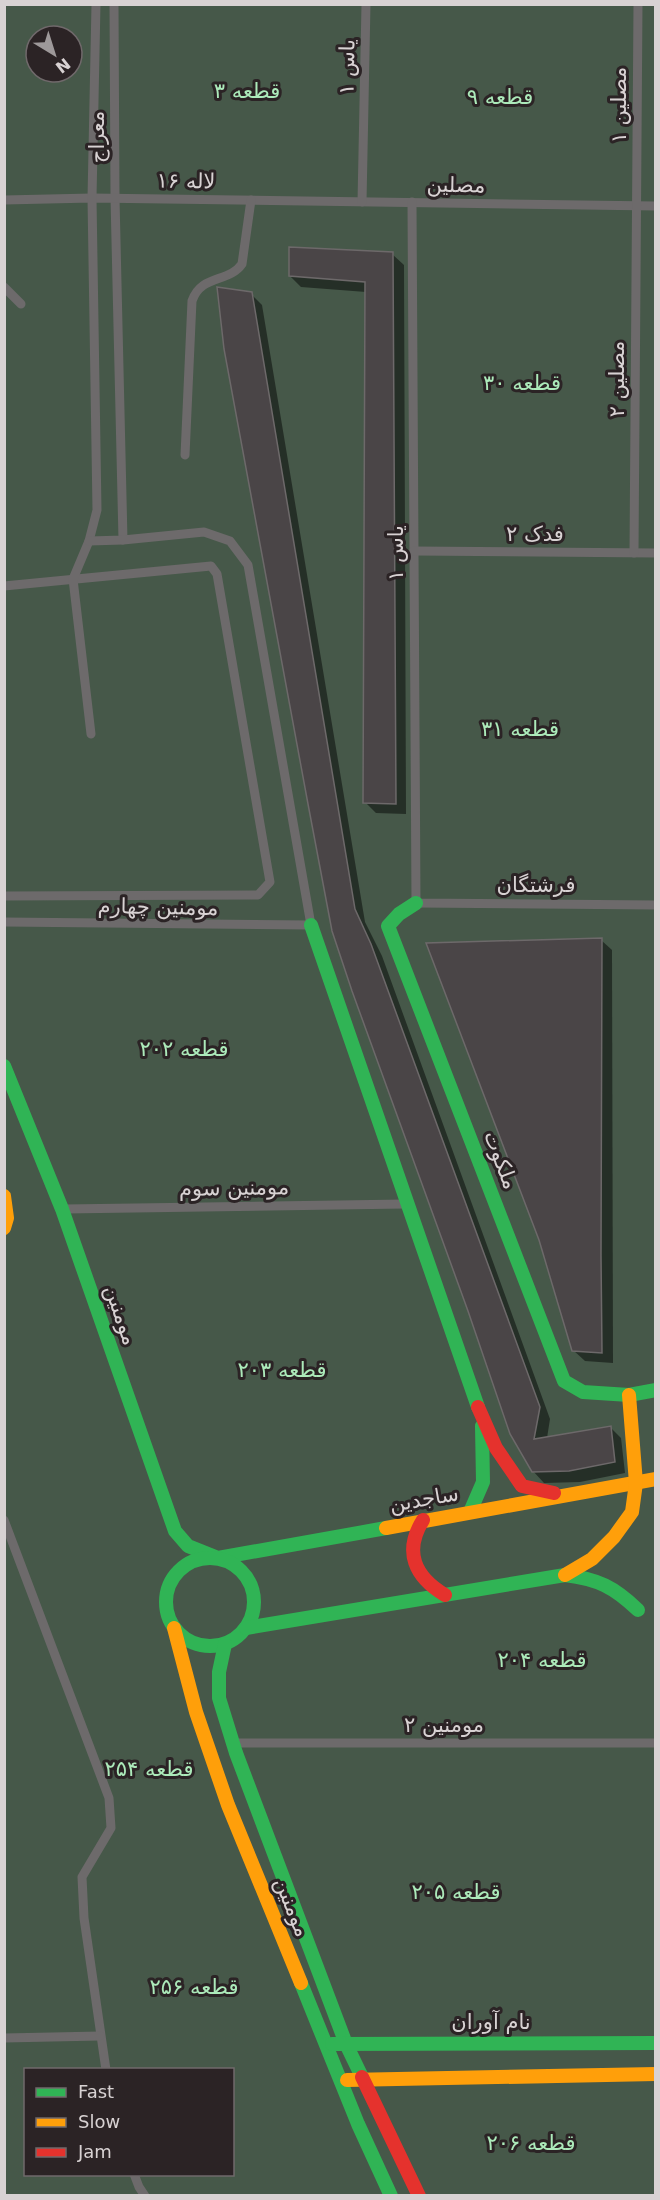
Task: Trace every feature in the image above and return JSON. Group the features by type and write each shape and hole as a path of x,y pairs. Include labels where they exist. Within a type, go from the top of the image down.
{"street":[{"name":"ملکوت","path":"416,903 399,914 388,926 564,1381 583,1392 628,1395"},
{"path":"311,926 481,1417 496,1448 522,1486 561,1495"},
{"name":"مومنین","path":"4,1066 62,1209 175,1531 188,1546 218,1558"},
{"path":"4,1196 7,1218 4,1228"},
{"path":"565,1575 592,1559 614,1537 632,1512 636,1483 628,1395 656,1390"},
{"path":"470,1512 483,1482 481,1417"},
{"name":"ساجدین","path":"218,1558 656,1479"},
{"path":"423,1521 414,1536 414,1554 419,1574 430,1587 445,1595"},
{"path":"204,1557 218,1558 232,1563 244,1572 252,1585 255,1600 253,1615 237,1638 225,1644 211,1646 197,1644 184,1638 174,1628 166,1608 166,1594 179,1570 204,1557"},
{"path":"246,1628 565,1575 587,1577 603,1582 617,1590 638,1610"},
{"name":"مومنین","path":"174,1628 196,1712 228,1805 340,2080 391,2196"},
{"name":"مومنین","path":"225,1644 219,1672 219,1698 233,1743 346,2044 419,2196"},
{"name":"نام آوران","path":"340,2080 362,2079 390,2061 656,2043"},
{"name":"نام آوران","path":"326,2044 346,2044 390,2061 656,2074"}],"lane":[{"name":"معراج","path":"73,579 89,541 97,510 92,198 96,4"},
{"name":"معراج","path":"114,4 115,198 123,540"},
{"name":"یاس ۱","path":"362,202 366,4"},
{"name":"مصلین ۱","path":"637,206 638,4"},
{"name":"لاله ۱۶","path":"4,200 92,198 253,200"},
{"name":"مصلین","path":"253,200 656,206"},
{"path":"185,455 192,301 195,291 202,285 237,271 242,264 253,200"},
{"name":"یاس ۱","path":"412,202 416,903"},
{"name":"مصلین ۲","path":"634,553 637,206"},
{"path":"4,287 21,304"},
{"path":"89,541 204,532 230,541 248,565 311,926"},
{"name":"فدک ۲","path":"414,551 656,553"},
{"path":"4,586 211,566 217,574 270,882 258,895 4,896"},
{"path":"73,579 92,734"},
{"name":"فرشتگان","path":"416,903 656,905"},
{"name":"مومنین چهارم","path":"4,922 311,926"},
{"name":"مومنین سوم","path":"62,1209 407,1204"},
{"path":"4,1520 109,1798 111,1828 82,1877 84,1918 106,2068"},
{"name":"مومنین ۲","path":"233,1743 656,1743"},
{"path":"4,2038 100,2036"},
{"path":"134,2176 145,2196"}],"green space":[{"path":"5,5 655,5 655,2195 5,2196"}],"building":[{"path":"289,247 393,252 396,804 363,803 365,282 289,276"},
{"path":"217,287 252,292 355,909 371,944 540,1407 534,1439 611,1426 615,1462 569,1471 532,1472 510,1434 352,991 332,931 224,349"},
{"path":"602,938 602,1353 572,1351 539,1240 426,943"}],"traffic: fast":[{"path":"416,903 399,914 388,926 564,1381 583,1392 629,1395 656,1390"},
{"path":"311,925 478,1407"},
{"path":"4,1066 62,1209 175,1531 188,1546 218,1558 386,1528"},
{"path":"470,1512 483,1482 482,1426"},
{"path":"210,1558 235,1565 247,1577 254,1602 247,1627 235,1639 210,1646 185,1639 173,1627 166,1602 173,1577 185,1565 210,1558"},
{"path":"246,1628 565,1575 605,1585 638,1610"},
{"path":"225,1644 219,1672 219,1698 236,1753 346,2044 362,2077"},
{"path":"301,1983 358,2124 391,2196"},
{"path":"332,2044 656,2043"}],"traffic: slow":[{"path":"4,1196 7,1218 4,1228"},
{"path":"565,1575 592,1559 614,1537 632,1512 636,1483 629,1395"},
{"path":"386,1528 656,1479"},
{"path":"174,1628 196,1712 228,1805 301,1983"},
{"path":"347,2080 656,2074"}],"traffic: jam":[{"path":"478,1407 496,1448 522,1486 554,1493"},
{"path":"423,1520 414,1543 415,1563 426,1580 445,1595"},
{"path":"362,2077 419,2196"}],"park label":[{"name":"قطعه ۳","path":"247,91"},
{"name":"قطعه ۹","path":"500,97"},
{"name":"قطعه ۳۰","path":"522,383"},
{"name":"قطعه ۳۱","path":"520,729"},
{"name":"قطعه ۲۰۲","path":"184,1049"},
{"name":"قطعه ۲۰۳","path":"282,1370"},
{"name":"قطعه ۲۰۴","path":"542,1660"},
{"name":"قطعه ۲۵۴","path":"149,1769"},
{"name":"قطعه ۲۰۵","path":"456,1892"},
{"name":"قطعه ۲۵۶","path":"194,1987"},
{"name":"قطعه ۲۰۶","path":"531,2143"}]}
